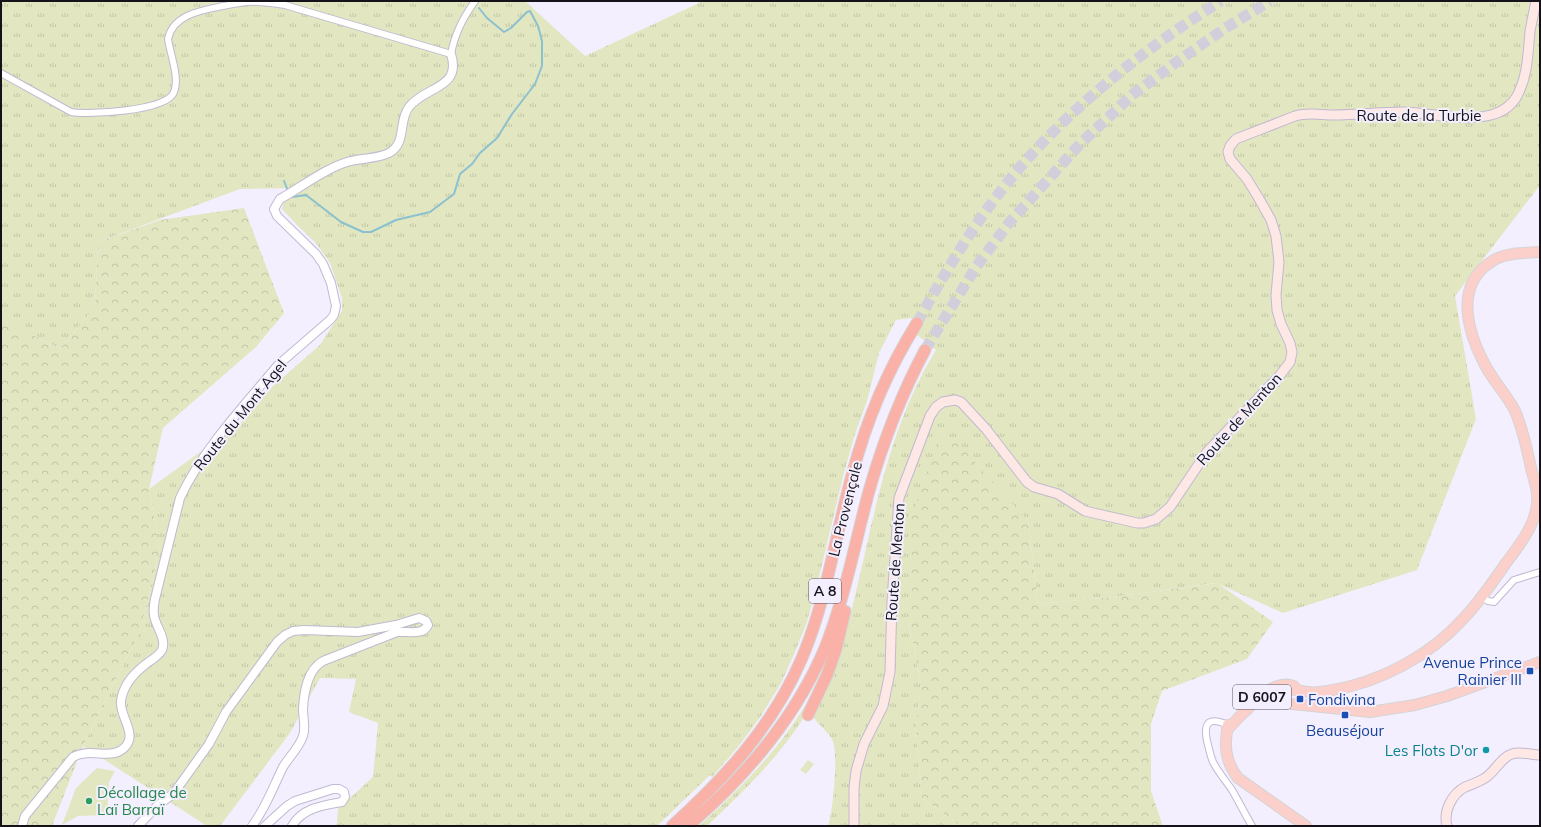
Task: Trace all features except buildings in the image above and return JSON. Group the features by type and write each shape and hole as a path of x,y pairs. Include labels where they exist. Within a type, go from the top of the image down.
{"highway":[{"name":"La Provençale","path":"672,826 718,783 748,748 778,705 797,670 819,613 851,480 866,431 887,379 917,323"},
{"name":"La Provençale","path":"688,826 728,790 758,758 800,699 814,671 831,631 843,593 883,446 900,401 925,350"},
{"path":"808,715 827,675 836,649 849,592 858,538"}],"main road":[{"name":"Route de la Turbie","path":"1228,150 1232,142 1239,138 1295,116 1305,114 1336,115 1404,112 1470,117 1487,116 1499,112 1511,103 1517,96 1521,87 1526,68 1536,1"},
{"name":"Route de Menton","path":"854,826 854,788 856,771 864,744 883,706 890,672 892,601 899,498 930,416 936,407 947,400 961,402 986,429 1027,482 1034,486 1058,494 1085,511 1137,523 1144,523 1156,518 1170,507 1207,452 1259,398 1290,362 1292,346 1281,324 1276,303 1279,262 1278,244 1274,228 1254,190 1230,160 1228,150"},
{"path":"1277,697 1286,690 1327,692 1349,687 1393,671 1424,653 1448,635 1482,597 1529,530 1537,510 1537,494 1524,441 1515,412 1483,363 1476,346 1468,315 1467,302 1470,290 1480,272 1490,262 1510,254 1540,252"},
{"name":"D 6007","path":"1306,826 1238,778 1232,770 1227,760 1225,746 1232,718 1243,707 1260,697 1277,697 1306,703 1312,706 1370,712 1415,705 1447,696 1540,662"},
{"name":"D 6007","path":"1229,727 1244,712 1255,705 1277,697"},
{"path":"1447,826 1446,822 1449,805 1458,792 1485,778 1512,754 1540,755"}],"street":[{"path":"1,73 71,112 100,113 156,104 173,94 176,83 168,39 169,33 174,26 188,15 195,12 257,2 285,5 443,50 451,54 460,24 475,1"},
{"name":"Route du Mont Agel","path":"22,826 25,816 73,757 90,752 113,754 121,751 127,746 130,738 130,732 121,709 122,694 129,681 137,671 158,655 162,649 163,642 161,634 153,613 155,599 180,498 187,483 197,465 208,450 278,365 289,354 324,326 334,315 336,306 323,264 316,254 277,216 274,209 280,199 335,167 346,162 388,154 395,149 401,140 406,113 410,106 448,80 453,73 454,62 451,54"},
{"path":"1482,597 1488,601 1494,602 1514,580 1540,572"},
{"path":"138,826 156,806 174,793 209,744 226,712 277,642 285,635 293,631 304,630 358,632 396,625 419,618 426,621 428,625 426,630 422,632 397,632 323,661 313,668 305,694 305,728 303,737 284,766 266,804 252,826"},
{"path":"1229,727 1214,720 1209,722 1206,726 1205,732 1210,754 1213,762 1232,790 1252,826"},
{"path":"265,826 287,806 295,802 333,789 339,789 344,792 345,797 342,802 310,810 301,815 292,826"}],"green space":[{"path":"1,1 525,1 585,56 699,3 696,1 1540,1 1540,185 1455,296 1476,419 1417,570 1283,613 1216,583 1113,597 1038,604 1028,521 909,622 921,684 916,727 922,798 961,826 828,826 832,809 835,768 834,746 830,736 816,721 812,714 831,676 840,653 888,460 901,422 917,385 936,350 916,334 923,323 911,318 896,320 879,353 867,401 854,437 843,477 807,622 781,683 761,716 738,747 712,777 710,775 657,826 335,826 337,824 338,809 373,777 378,723 349,712 356,679 320,678 290,733 220,826 207,826 83,746 140,631 160,549 149,489 243,421 273,386 320,345 342,311 342,298 330,263 316,243 282,209 284,201 301,188 240,189 98,242 95,307 60,349 1,319"},
{"path":"244,208 284,313 256,347 163,428 149,489 160,549 140,631 83,746 52,826 1,826 1,319 60,349 95,307 98,242 160,220"},
{"path":"952,437 1028,521 1038,604 1113,597 1217,583 1273,622 1247,659 1162,691 1151,724 1151,791 1163,826 961,826 922,798 916,727 921,684 909,622 910,521 937,443"},
{"path":"833,649 810,705 801,722 791,736 769,764 732,802 707,826 699,826 743,784 783,738 810,698"},
{"path":"808,760 814,764 806,774 800,770"},
{"name":"Décollage de Laï Barraï","path":"97,768 115,771 109,782 107,815 78,816 62,825 76,788"}],"waterway":[{"path":"291,194 292,197 306,195 341,222 363,232 371,232 396,220 430,212 454,194 460,174 472,164 480,153 497,138 512,114 535,84 542,66 542,41 538,26 530,11 527,12 511,28 504,32 487,18 479,8"},
{"path":"284,181 288,191"}],"tunnel":[{"path":"917,323 938,285 985,212 1011,178 1033,153 1082,104 1136,59 1192,19 1221,1"},
{"path":"925,350 976,267 1009,223 1080,144 1132,95 1224,29 1270,1"}],"place":[{"name":"Avenue Prince Rainier III","path":"1530,671"},
{"name":"Fondivina","path":"1300,699"},
{"name":"Beauséjour","path":"1345,715"},
{"name":"Les Flots D'or","path":"1486,750"},
{"name":"Décollage de Laï Barraï","path":"89,801"}]}
